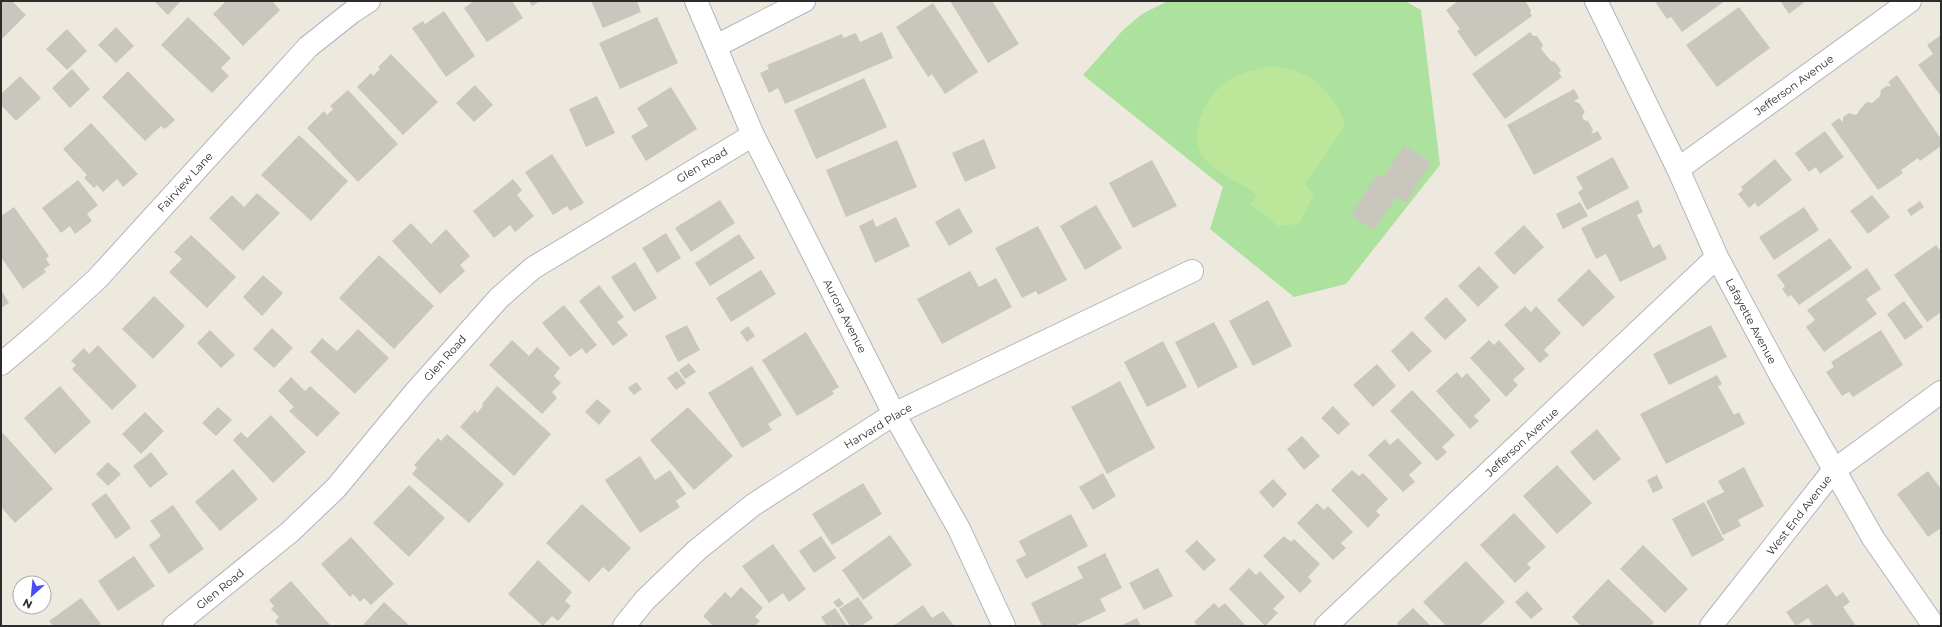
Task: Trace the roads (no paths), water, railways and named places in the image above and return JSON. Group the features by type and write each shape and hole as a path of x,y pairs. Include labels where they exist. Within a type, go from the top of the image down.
{"street":[{"name":"Fairview Lane","path":"1,364 40,332 97,279 308,47 352,12 369,1"},
{"name":"Aurora Avenue","path":"696,1 753,135 894,414 959,529 1004,626"},
{"path":"716,46 804,1"},
{"name":"Lafayette Avenue","path":"1596,1 1678,169 1717,257 1833,471 1873,538 1934,626"},
{"name":"Jefferson Avenue","path":"1678,169 1910,1"},
{"name":"Glen Road","path":"174,626 290,532 336,488 417,390 498,298 533,268 753,135"},
{"name":"Jefferson Avenue","path":"1326,626 1717,257"},
{"name":"Harvard Place","path":"624,626 645,600 697,550 748,509 894,414 1192,271"},
{"name":"West End Avenue","path":"1712,626 1833,471 1941,392"}]}
